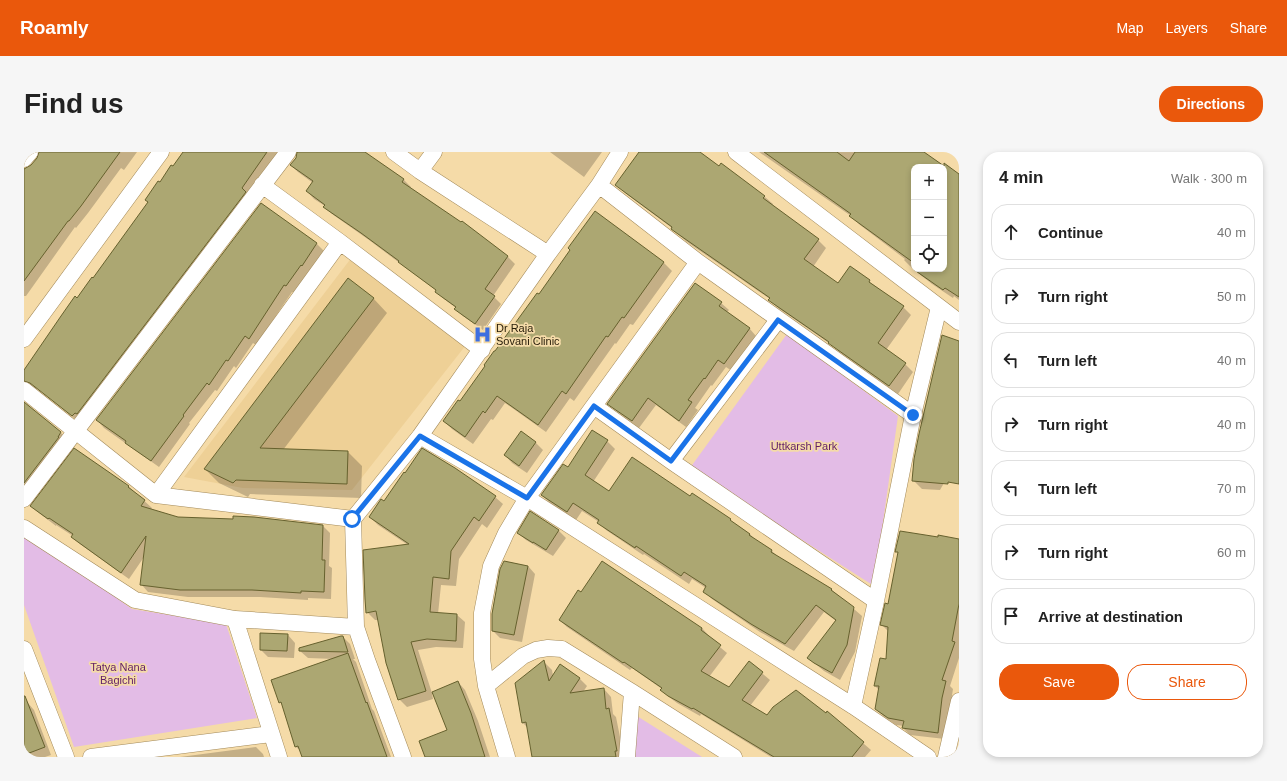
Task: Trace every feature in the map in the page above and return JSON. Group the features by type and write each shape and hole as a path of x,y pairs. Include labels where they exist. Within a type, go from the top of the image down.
{"street":[{"path":"24,159 30,152"},
{"path":"24,338 161,152"},
{"path":"24,499 288,152"},
{"path":"394,152 420,171 548,254"},
{"path":"420,171 434,152"},
{"path":"403,757 356,627 352,519 420,436 482,350 548,254 599,185 620,152"},
{"path":"736,152 959,322"},
{"path":"262,185 482,350"},
{"path":"599,185 698,262 913,415"},
{"path":"156,496 340,242"},
{"path":"507,757 486,686 482,659 482,613 491,566 506,533 527,498 698,262"},
{"path":"853,706 876,601 913,415 939,307"},
{"path":"671,461 778,320"},
{"path":"24,390 156,496 352,519"},
{"path":"594,406 671,461 876,601"},
{"path":"420,436 527,498 853,706 928,757"},
{"path":"24,528 135,600 235,619 356,627"},
{"path":"235,619 279,757"},
{"path":"24,648 66,757"},
{"path":"486,686 523,656 536,650 548,648 562,650 632,692 734,757"},
{"path":"627,757 632,692"},
{"path":"946,757 959,701"},
{"path":"91,757 271,734"}],"shaded area":[{"path":"352,257 466,345 352,490 243,488 184,477"}],"green space":[{"name":"Uttkarsh Park","path":"787,334 898,416 874,586 690,468"},
{"name":"Tatya Nana Bagichi","path":"24,532 132,609 226,624 257,718 74,747 24,605"},
{"path":"629,711 702,757 634,757"}],"building":[{"path":"39,152 120,152 24,281 24,169 31,165 37,158"},
{"path":"183,152 267,152 242,188 246,192 77,414 75,413 72,416 30,383 24,381 24,370 75,296 77,298 92,277 93,278 148,202 145,200 158,181 160,182 171,165 173,166"},
{"path":"297,152 365,152 404,179 402,182 461,222 462,221 508,256 485,289 495,296 475,324 454,309 456,307 435,292 436,290 361,233 323,207 325,205 306,191 313,181 290,165 296,158"},
{"path":"639,152 700,152 719,166 721,163 765,196 763,198 819,239 804,259 838,283 850,266 870,280 869,282 904,306 878,343 906,363 889,386 768,300 770,298 671,229 672,227 615,185"},
{"path":"764,152 837,152 849,161 855,152 924,152 941,164 911,164 911,261 849,216 851,214"},
{"path":"947,165 959,174 959,297 945,288 943,290 917,272 947,272"},
{"path":"261,203 317,243 302,266 301,265 286,286 284,285 249,339 245,336 209,385 207,383 151,461 96,420"},
{"path":"595,211 664,262 624,318 622,317 608,337 606,336 566,394 562,391 538,425 497,396 485,413 483,411 465,437 443,421 458,400 460,401 485,366 484,365 537,293 539,294 570,250 568,248"},
{"path":"348,278 374,298 260,448 348,451 347,484 236,480 233,483 204,469"},
{"path":"695,283 722,302 719,306 750,328 724,364 718,360 705,379 704,378 688,400 692,402 679,421 648,398 632,421 607,404"},
{"path":"942,335 959,341 959,484 948,482 948,484 912,481 914,459 919,434"},
{"path":"24,402 61,432 59,437 24,483"},
{"path":"592,430 608,440 585,475 609,491 632,457 690,496 692,493 731,519 730,520 750,534 749,535 772,550 771,552 832,589 831,590 854,607 847,645 832,673 807,658 836,620 816,605 785,644 751,624 703,592 706,586 684,572 681,576 636,546 635,548 597,523 599,520 573,503 567,512 541,495 563,464 568,467"},
{"path":"521,431 536,442 519,466 504,455"},
{"path":"74,448 129,486 128,487 145,500 141,506 178,517 233,519 233,516 254,517 323,525 322,560 325,560 324,592 301,591 301,593 252,590 180,590 140,585 146,536 121,573 71,537 73,534 30,506"},
{"path":"422,448 496,496 479,521 474,517 451,551 449,579 433,577 430,612 457,614 456,641 427,639 411,642 426,691 398,700 386,663 376,611 366,613 363,550 409,544 369,517 381,499 384,501"},
{"path":"530,511 559,530 546,550 517,533"},
{"path":"900,531 959,539 959,604 952,641 955,642 942,680 946,681 942,698 938,733 902,728 904,721 888,718 875,709 879,686 874,686 880,658 886,659 888,627 880,625 885,603 888,604 898,552 895,552"},
{"path":"504,561 528,566 514,635 492,631 492,614 500,569"},
{"path":"602,561 702,628 701,630 721,645 701,671 729,687 749,661 763,672 742,700 767,715 773,707 796,690 826,713 827,711 864,742 852,757 774,757 693,708 692,709 668,696 660,690 662,688 559,620 578,590 581,592"},
{"path":"260,633 288,634 287,651 260,650"},
{"path":"343,636 348,652 299,651 299,648"},
{"path":"348,653 387,757 302,757 298,746 295,747 281,702 279,703 271,680"},
{"path":"544,660 549,681 560,664 580,678 570,693 604,688 606,709 609,708 617,751 615,751 616,757 532,757 526,722 522,723 515,683"},
{"path":"458,681 471,713 485,757 425,757 419,741 447,730 432,692"},
{"path":"24,696 45,747 24,755"}],"place":[{"name":"Dr Raja Sovani Clinic","path":"483,334"}],"route":[{"path":"352,519 420,436 527,498 594,406 671,461 778,320 913,415"}]}
